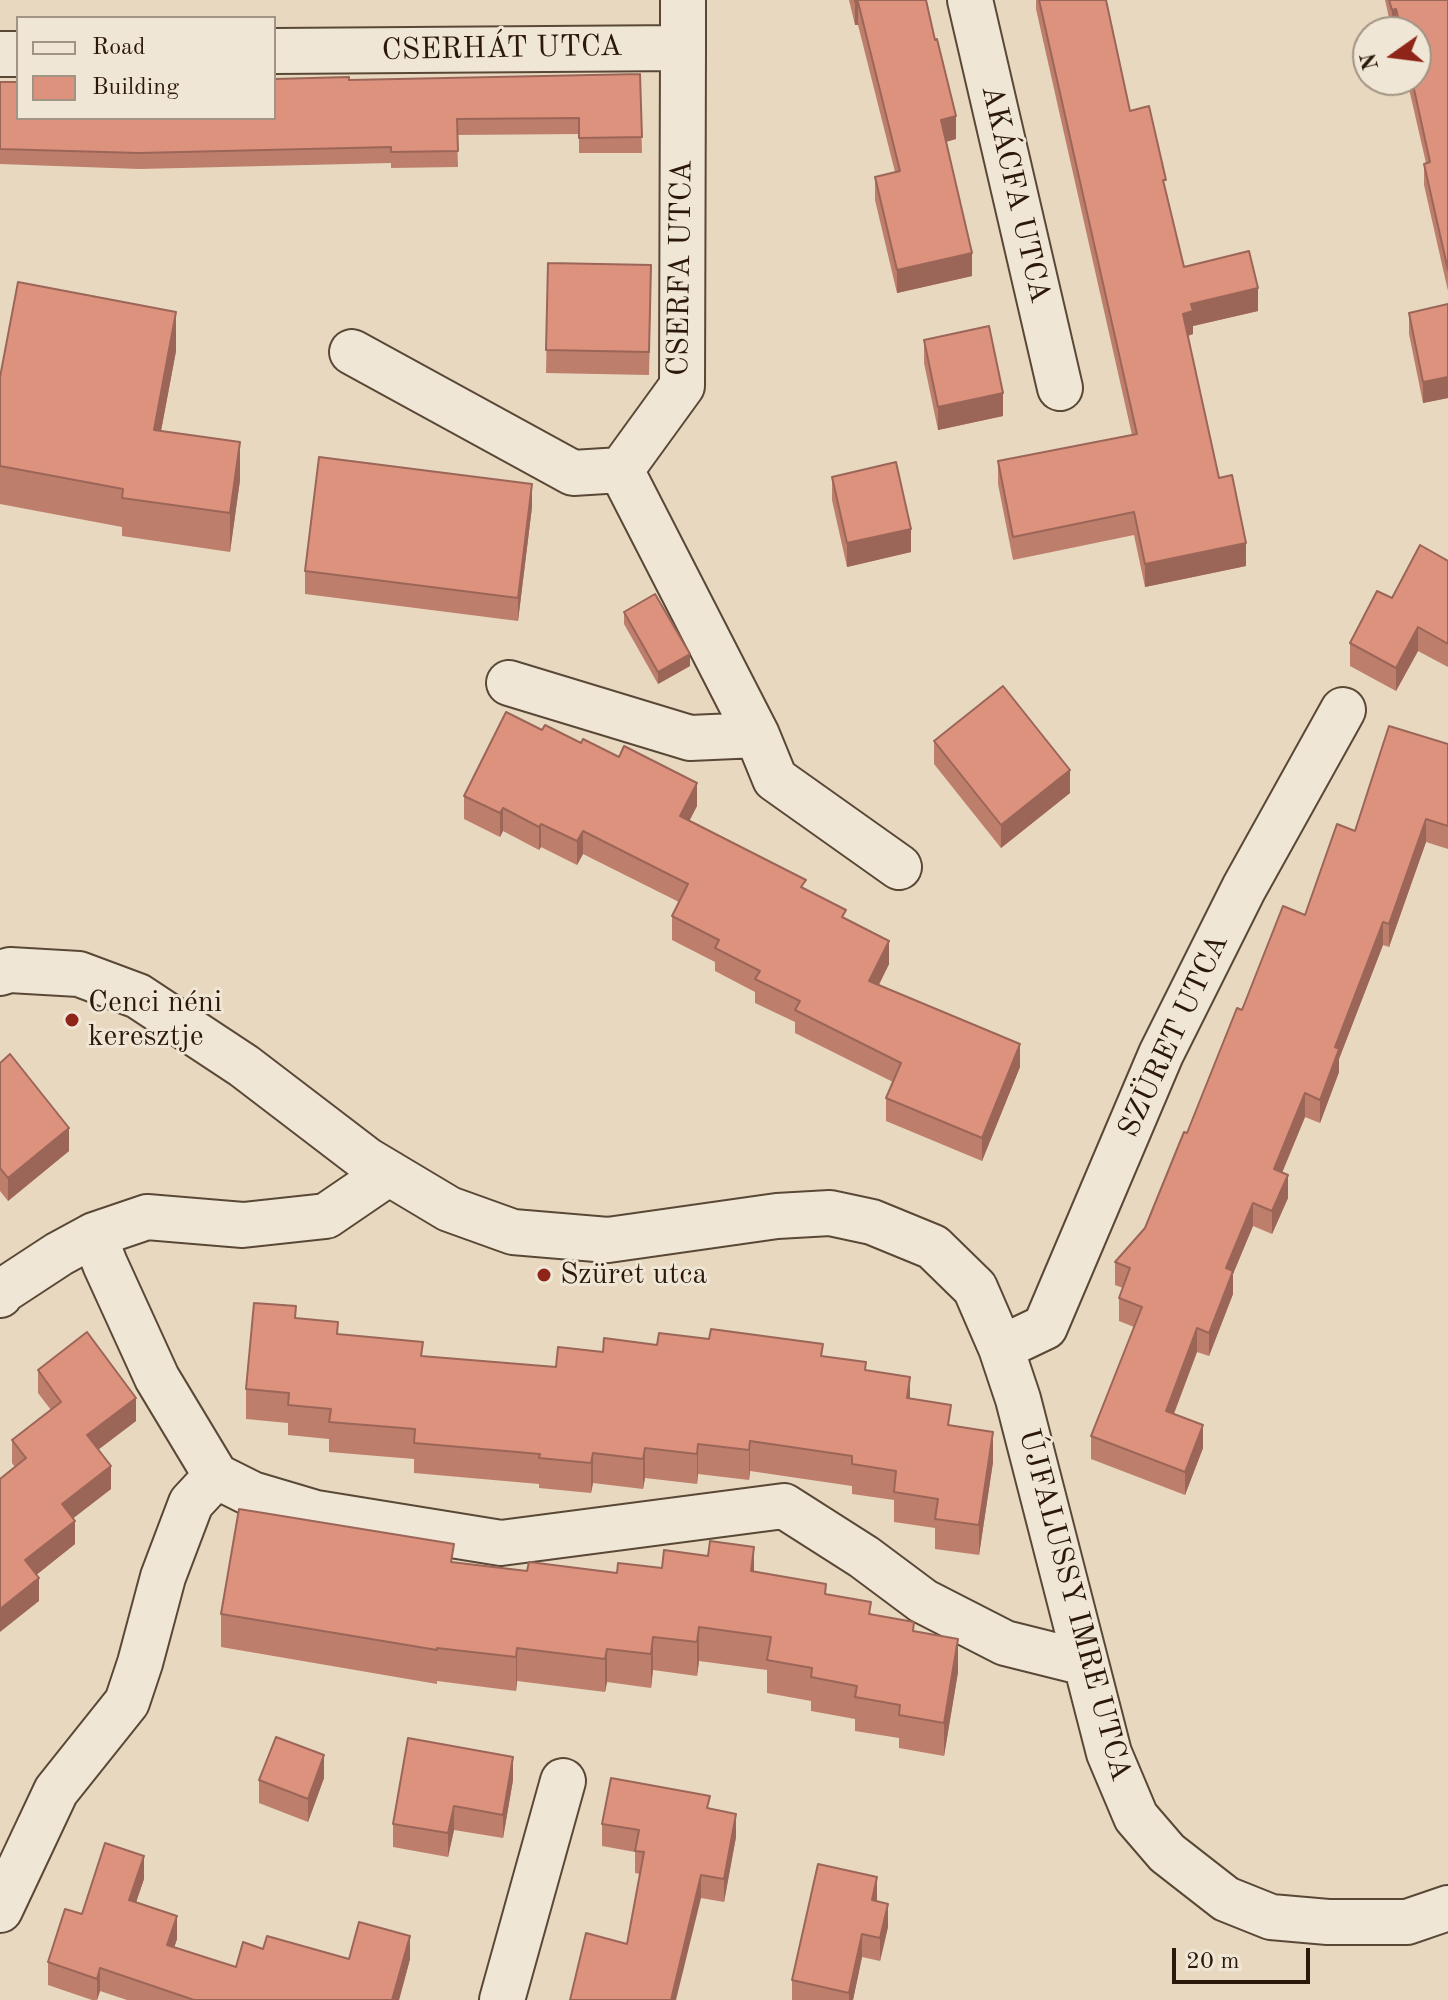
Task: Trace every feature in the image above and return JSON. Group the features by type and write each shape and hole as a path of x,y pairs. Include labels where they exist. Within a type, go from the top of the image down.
{"street":[{"path":"683,0 683,48"},
{"name":"AKÁCFA UTCA","path":"970,0 1060,388"},
{"name":"CSERHÁT UTCA","path":"276,51 683,48"},
{"name":"CSERFA UTCA","path":"621,470 682,386 683,48"},
{"path":"352,352 573,473 621,470 757,735 775,779 899,867"},
{"path":"509,683 690,738 757,735"},
{"name":"SZÜRET UTCA","path":"1001,1348 1045,1327 1161,1054 1244,888 1343,710"},
{"path":"0,973 10,970 79,974 138,996 244,1066 367,1160 389,1173 326,1216 243,1225 147,1217 94,1235 59,1254 0,1295"},
{"name":"ÚJFALUSSY IMRE UTCA","path":"389,1173 449,1209 513,1232 608,1240 777,1216 830,1213 872,1222 933,1247 975,1288 1001,1348 1018,1399 1114,1766 1136,1817 1167,1853 1226,1899 1271,1917 1328,1922 1407,1922 1448,1908"},
{"path":"94,1235 157,1378 216,1476 252,1494 316,1513 501,1543 784,1506 864,1557 923,1601 1005,1643 1085,1663"},
{"path":"0,1910 56,1791 127,1702 163,1577 191,1503 216,1476"},
{"path":"502,2000 563,1781"}],"building":[{"path":"855,0 926,0 956,116 941,120 972,253 897,270 875,177 900,171"},
{"path":"1039,0 1106,0 1130,111 1149,106 1184,267 1249,251 1258,288 1191,304 1193,311 1183,314 1219,478 1232,475 1246,543 1145,564 1134,512 1013,537 998,461 1137,434"},
{"path":"1389,0 1448,0 1448,270 1424,164 1430,162 1416,96 1432,96 1432,16 1398,16 1396,9 1392,10"},
{"path":"640,74 642,137 579,138 579,118 457,119 458,151 391,152 391,147 139,153 0,149 0,82 16,82 16,120 276,120 276,79 349,77 349,80"},
{"path":"548,263 651,265 649,352 546,350"},
{"path":"18,282 176,312 154,430 240,442 230,513 122,498 123,489 0,466 0,377"},
{"path":"1448,304 1448,377 1423,382 1409,313"},
{"path":"989,326 1003,393 938,407 924,340"},
{"path":"319,457 532,484 518,598 305,571"},
{"path":"896,462 911,529 847,543 832,477"},
{"path":"1420,545 1448,561 1448,644 1418,627 1396,668 1350,643 1377,591 1392,598"},
{"path":"655,594 690,654 658,672 624,612"},
{"path":"1003,686 1070,770 1001,825 934,741"},
{"path":"506,712 542,730 545,725 581,743 583,739 619,757 624,746 697,783 680,816 806,880 801,887 846,910 842,917 889,941 869,981 1020,1044 982,1138 886,1098 901,1063 795,1010 800,1001 755,979 760,971 715,948 719,940 672,916 688,884 583,831 577,841 541,824 539,827 503,808 500,813 464,796"},
{"path":"1389,726 1448,744 1448,826 1426,819 1389,924 1383,922 1335,1047 1339,1049 1320,1100 1305,1093 1274,1169 1288,1175 1272,1211 1253,1203 1226,1268 1233,1271 1209,1333 1197,1328 1166,1411 1203,1425 1185,1472 1091,1436 1142,1307 1119,1298 1130,1268 1115,1262 1145,1228 1237,1008 1242,1010 1283,906 1305,915 1337,824 1355,831"},
{"path":"10,1054 69,1128 8,1178 0,1168 0,1063"},
{"path":"254,1303 296,1306 295,1318 338,1322 337,1334 423,1342 421,1356 556,1367 558,1347 603,1352 604,1338 657,1345 659,1333 709,1339 711,1329 823,1344 821,1356 866,1362 865,1370 910,1377 907,1398 951,1405 948,1425 993,1432 979,1525 935,1519 938,1499 894,1492 896,1471 852,1464 852,1456 750,1441 749,1450 698,1444 697,1454 645,1448 643,1459 593,1453 591,1463 539,1458 540,1454 414,1443 415,1429 329,1422 331,1409 288,1405 289,1393 246,1389"},
{"path":"87,1332 136,1398 87,1435 111,1466 62,1504 75,1521 25,1560 39,1578 0,1609 0,1479 26,1458 12,1440 61,1402 38,1370"},
{"path":"239,1509 454,1544 451,1562 527,1571 529,1562 617,1573 618,1563 662,1568 664,1550 708,1556 710,1541 754,1547 751,1571 826,1584 825,1594 871,1602 869,1614 914,1622 913,1631 958,1639 944,1723 899,1715 900,1705 855,1697 857,1686 811,1677 812,1668 767,1660 771,1637 699,1627 697,1642 653,1637 651,1654 607,1649 605,1659 517,1648 516,1657 437,1650 221,1614"},
{"path":"276,1737 324,1755 308,1799 259,1780"},
{"path":"408,1738 513,1757 503,1815 454,1806 448,1833 393,1824"},
{"path":"611,1778 710,1796 707,1808 736,1814 724,1879 701,1875 671,2000 570,2000 586,1933 627,1944 644,1852 635,1851 639,1830 602,1824"},
{"path":"105,1843 144,1856 129,1900 177,1916 167,1945 236,1967 243,1942 263,1949 267,1936 349,1959 359,1922 410,1936 392,2000 194,2000 100,1968 97,1979 48,1962 65,1909 82,1914"},
{"path":"818,1864 877,1877 872,1900 888,1904 880,1938 862,1934 849,1993 792,1980"}],"place":[{"name":"Cenci néni keresztje","path":"72,1020"},
{"name":"Szüret utca","path":"544,1275"}]}
